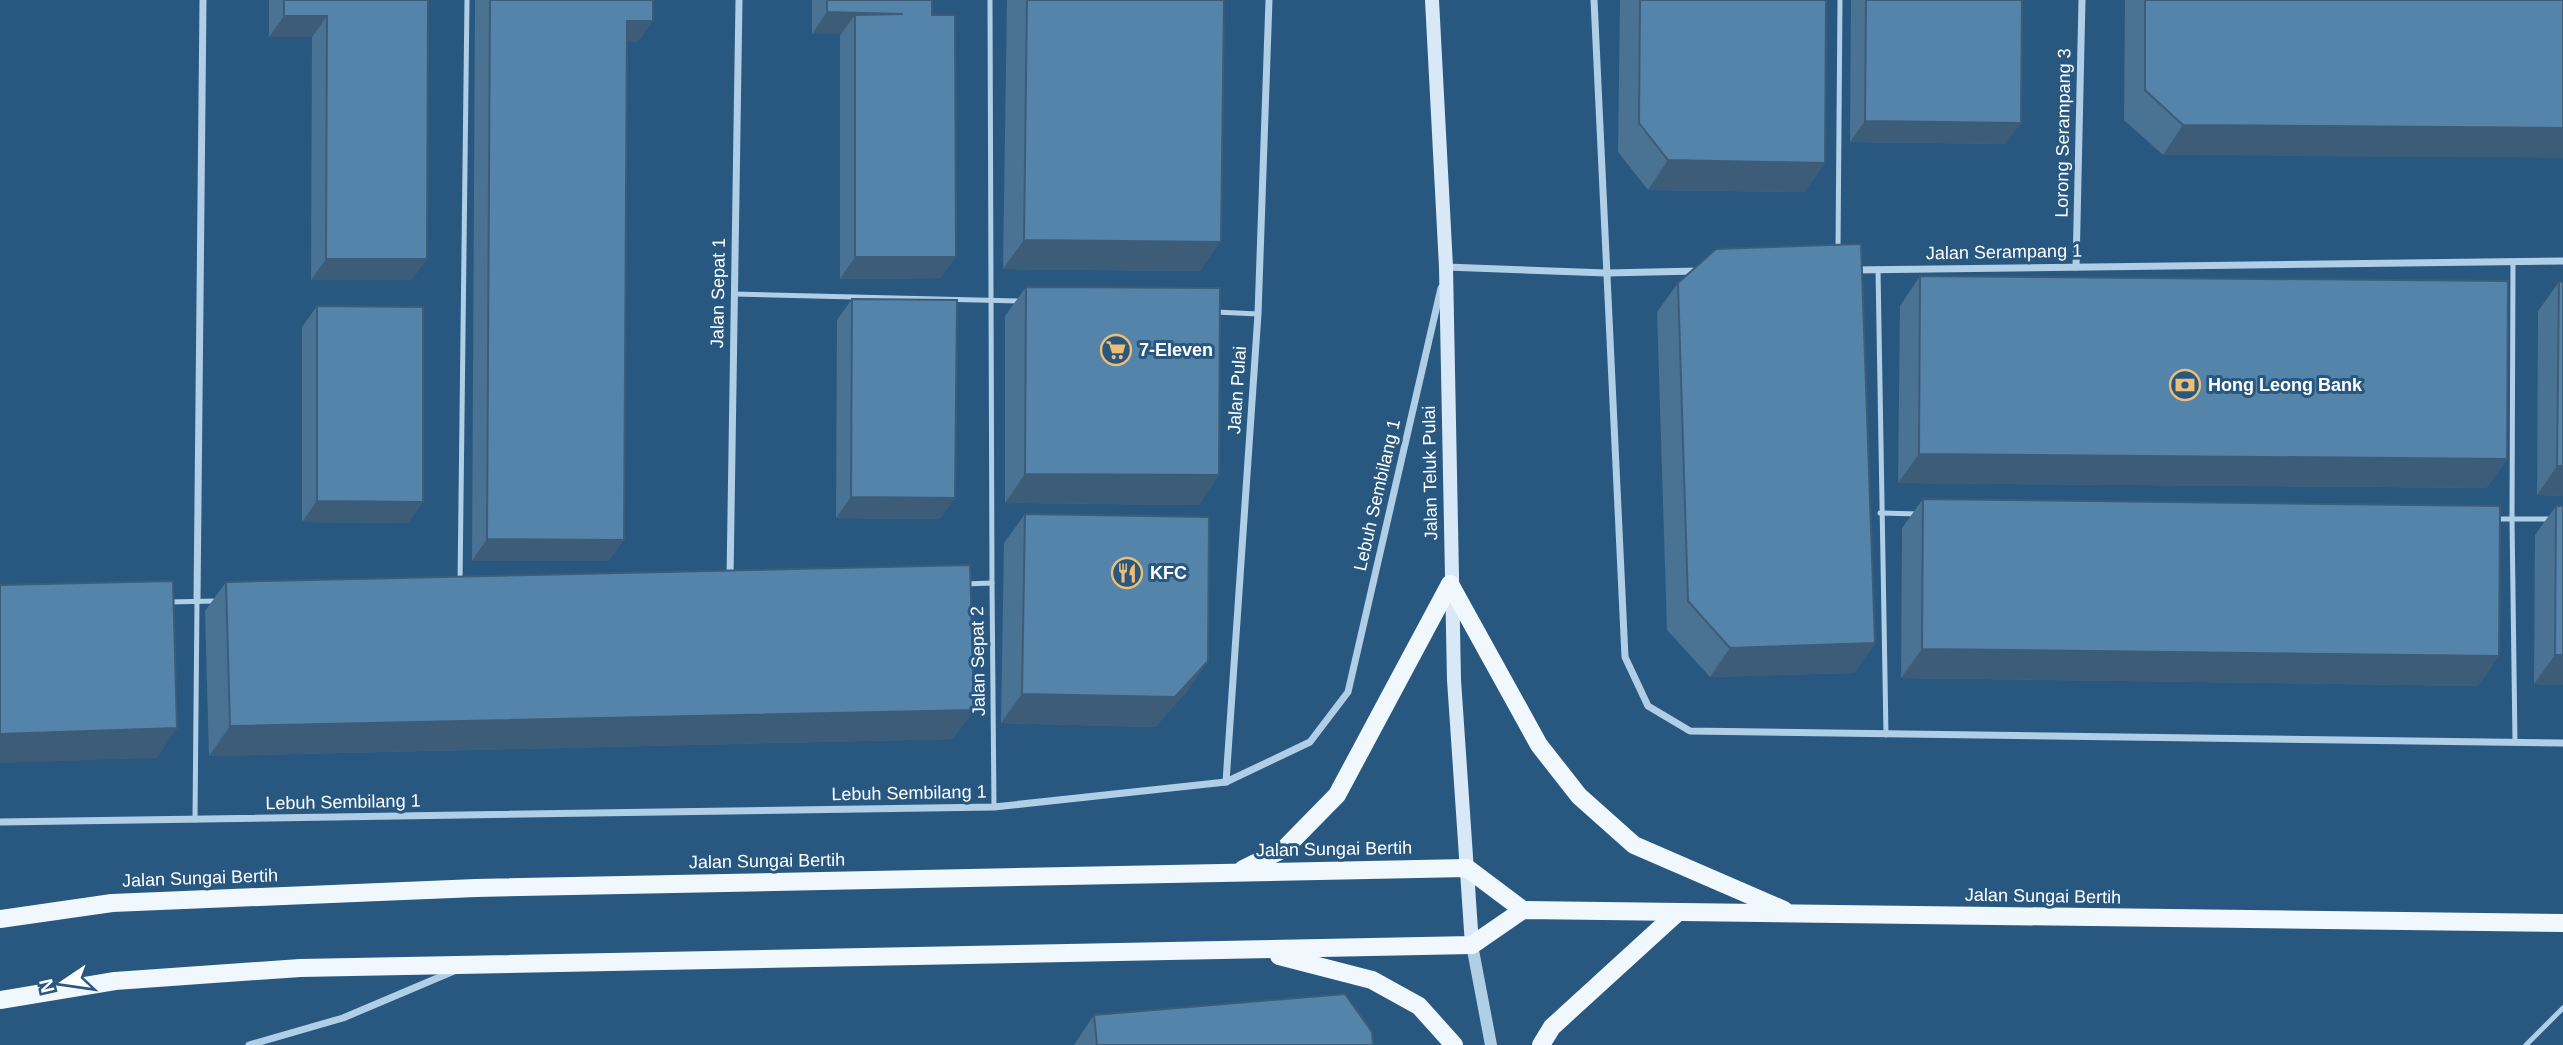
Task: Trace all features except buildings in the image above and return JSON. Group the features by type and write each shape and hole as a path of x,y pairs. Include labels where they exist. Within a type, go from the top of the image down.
{"main road":[{"name":"Jalan Teluk Pulai","path":"1432,0 1446,267 1450,584 1454,680 1472,945"},
{"path":"1237,872 1284,849 1338,795 1450,584"},
{"path":"1450,584 1539,745 1579,796 1634,845 1792,914"},
{"path":"0,1000 128,980 300,968 1472,945 1523,910 1466,868"},
{"name":"Jalan Sungai Bertih","path":"0,919 112,903 476,888 1466,868"},
{"name":"Jalan Sungai Bertih","path":"1523,910 2563,923"},
{"path":"1541,1045 1552,1027 1678,912"},
{"path":"1244,950 1289,958 1372,980 1419,1006 1454,1045"}],"street":[{"path":"197,601 204,0"},
{"name":"Jalan Sepat 1","path":"729,587 739,0"},
{"name":"Jalan Pulai","path":"1226,782 1258,314 1269,0"},
{"path":"1594,0 1625,657 1648,706 1690,731 2563,743"},
{"name":"Lorong Serampang 3","path":"2076,267 2082,0"},
{"name":"Jalan Serampang 1","path":"1837,270 2563,261"},
{"path":"1446,267 1606,273 1701,271"},
{"name":"Lebuh Sembilang 1","path":"0,822 994,807 1226,782 1310,742 1348,692 1446,267"},
{"path":"1472,945 1491,1045"},
{"path":"249,1045 343,1018 468,965"}],"lane":[{"path":"460,594 467,0"},
{"path":"990,0 992,583"},
{"path":"1838,256 1840,0"},
{"path":"2513,262 2515,742"},
{"path":"1878,269 1880,513 1886,735"},
{"path":"734,294 1034,302"},
{"path":"1202,311 1258,314"},
{"path":"1880,513 1921,514"},
{"path":"2484,519 2563,520"},
{"name":"Jalan Sepat 2","path":"964,584 992,583 994,807"},
{"path":"195,820 197,601"},
{"path":"158,602 225,601"},
{"path":"2526,1045 2563,1008"}],"place":[{"name":"7-Eleven","path":"1116,350"},
{"name":"Hong Leong Bank","path":"2185,385"},
{"name":"KFC","path":"1127,573"}]}
